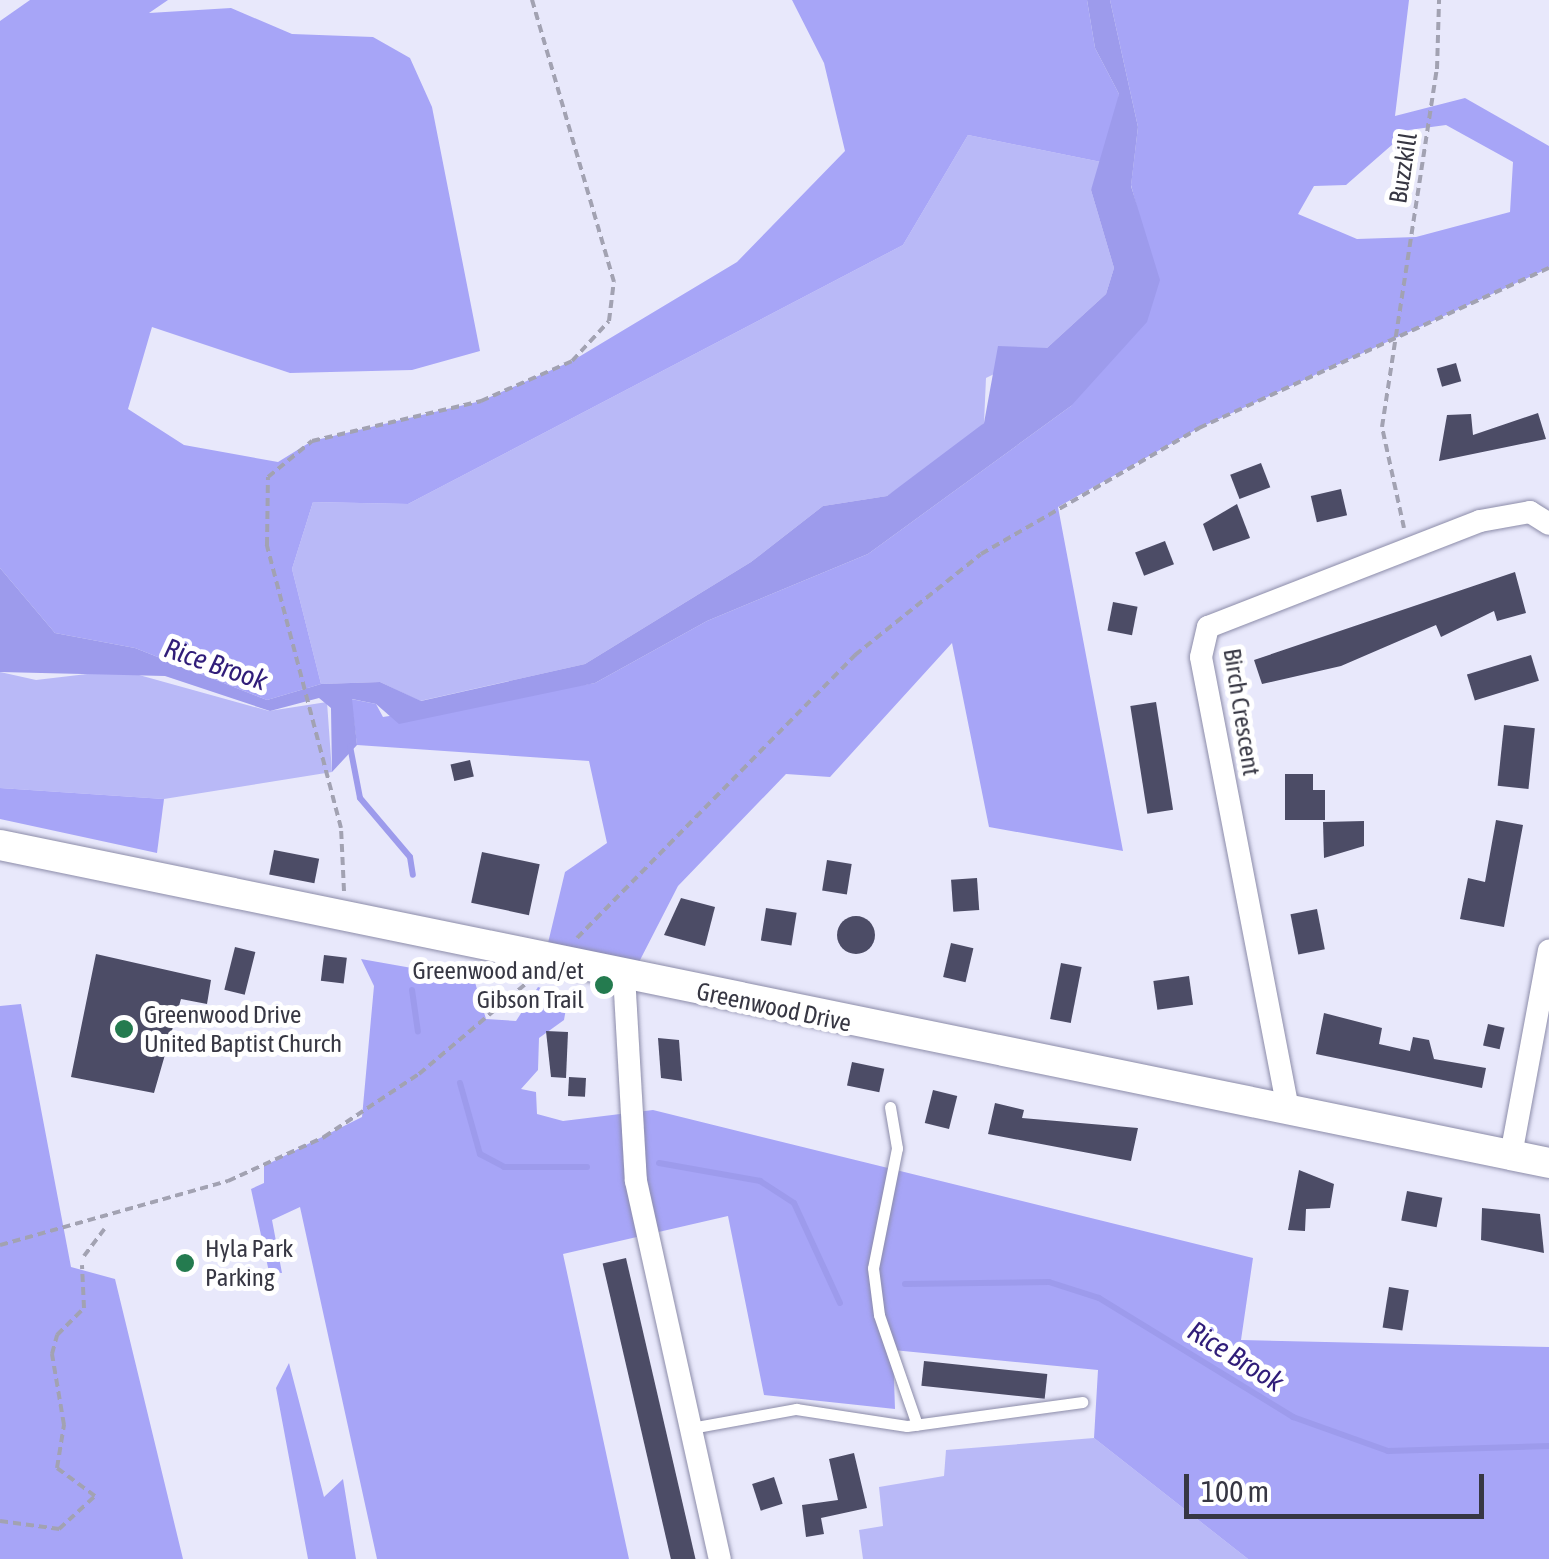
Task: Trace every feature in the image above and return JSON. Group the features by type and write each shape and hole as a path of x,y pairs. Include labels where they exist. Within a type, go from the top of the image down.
{"main road":[{"name":"Greenwood Drive","path":"0,845 1549,1164"}],"street":[{"name":"Birch Crescent","path":"1288,1109 1202,642 1219,618 1410,546 1512,512 1549,524"},
{"path":"1511,1155 1549,950"},
{"path":"624,975 636,1181 720,1559"}],"lane":[{"path":"890,1106 897,1148 873,1268 879,1316 917,1424"},
{"path":"691,1428 796,1409 917,1424 1082,1402"}],"path":[{"path":"340,916 346,854 268,545 268,478 278,462 312,441 482,401 572,361 613,311 614,282 578,142 532,0"},
{"name":"Buzzkill","path":"1410,546 1382,454 1392,341 1437,69 1439,0"},
{"path":"569,948 854,655 982,554 1199,428 1549,268"},
{"path":"0,1245 228,1181 324,1137 419,1074 533,976"},
{"path":"84,1256 104,1229"},
{"path":"0,1521 58,1528 94,1496 57,1468 64,1424 52,1354 57,1335 84,1308 82,1265"}],"shaded area":[{"path":"30,0 168,0 149,13 231,8 292,34 373,37 410,58 432,107 480,351 412,370 290,373 152,327 128,409 184,445 278,462 312,441 481,401 572,361 737,262 845,151 824,63 792,0 1087,0 1095,48 1119,94 1117,123 1106,163 968,135 903,245 408,504 313,502 292,569 321,684 267,700 135,648 55,633 0,568 0,21"},
{"path":"1087,0 1110,0 1138,127 1131,186 1160,280 1147,322 1071,406 868,554 707,621 595,683 399,724 376,704 352,699 357,745 332,772 331,708 319,698 270,711 165,676 0,672 0,568 55,633 135,648 267,700 321,684 380,682 421,701 585,664 751,562 823,506 887,496 984,423 998,346 1047,348 1106,294 1114,268 1091,190 1119,94 1095,48"},
{"path":"1110,0 1409,0 1395,116 1465,98 1549,146 1549,268 1199,428 1058,507 1123,851 989,827 952,643 830,777 786,774 678,886 638,964 548,943 565,872 607,843 589,761 357,745 351,699 376,704 383,717 595,683 707,621 868,554 1071,406 1141,223 1131,185 1138,127","holes":["1446,125 1513,162 1510,212 1416,237 1357,239 1298,214 1314,186 1346,185 1409,130"]},
{"path":"968,135 1106,163 1091,190 1114,268 1106,294 1047,348 986,378 984,423 954,451 887,496 823,506 751,562 585,664 420,701 380,682 321,684 292,569 313,502 408,504 903,245"},
{"path":"121,670 269,711 327,702 332,772 164,799 0,788 0,672 36,680"},
{"path":"0,788 164,799 157,853 0,819"},
{"path":"361,959 474,979 486,1019 516,1021 538,987 568,997 564,1020 539,1038 538,1070 521,1089 536,1092 537,1114 563,1121 653,1110 1253,1258 1241,1340 1549,1347 1549,1559 1248,1559 1094,1438 1098,1370 893,1350 895,1409 764,1395 728,1216 563,1254 629,1559 377,1559 300,1207 272,1220 282,1273 269,1272 251,1189 264,1183 264,1166 362,1117 374,986"},
{"path":"21,1004 71,1267 115,1279 183,1559 0,1559 0,1006"},
{"path":"289,1363 324,1497 343,1479 356,1559 308,1559 276,1388"},
{"path":"1094,1438 1248,1559 863,1559 859,1530 883,1526 879,1487 944,1476 946,1450"}],"building":[{"path":"1456,363 1461,381 1442,387 1437,369"},
{"path":"1538,413 1546,439 1439,461 1447,415 1471,414 1473,435"},
{"path":"1261,463 1270,487 1240,499 1230,475"},
{"path":"1341,489 1347,515 1317,522 1311,496"},
{"path":"1237,504 1250,538 1213,551 1203,524"},
{"path":"1165,541 1174,564 1144,576 1135,552"},
{"path":"1515,572 1526,613 1497,621 1494,611 1441,637 1436,625 1341,666 1262,684 1254,660"},
{"path":"1113,602 1138,607 1132,635 1107,630"},
{"path":"1531,655 1539,681 1475,700 1467,675"},
{"path":"1156,702 1173,810 1147,814 1130,706"},
{"path":"1504,725 1535,728 1528,789 1498,786"},
{"path":"470,760 474,777 454,781 451,764"},
{"path":"1285,774 1313,774 1313,790 1325,790 1325,820 1285,820"},
{"path":"1496,820 1523,825 1504,927 1460,919 1468,878 1485,882"},
{"path":"1364,821 1364,846 1324,858 1323,822"},
{"path":"274,850 319,859 314,883 269,875"},
{"path":"482,852 540,864 529,915 471,903"},
{"path":"827,860 852,864 847,895 822,891"},
{"path":"977,878 979,910 953,912 951,880"},
{"path":"681,898 715,907 705,946 664,935"},
{"path":"766,908 797,913 791,945 761,941"},
{"path":"1317,909 1325,949 1298,954 1290,914"},
{"path":"856,916 870,921 875,935 870,949 856,954 842,949 837,935 842,921"},
{"path":"951,943 973,948 966,982 943,977"},
{"path":"235,947 255,952 245,995 224,990"},
{"name":"Greenwood Drive United Baptist Church","path":"96,954 211,980 207,1004 181,999 154,1093 71,1077"},
{"path":"324,955 347,958 344,984 321,981"},
{"path":"1061,963 1082,967 1071,1023 1050,1019"},
{"path":"1189,976 1193,1005 1157,1010 1153,981"},
{"path":"1324,1013 1382,1028 1379,1044 1410,1051 1413,1037 1429,1040 1434,1059 1486,1068 1482,1088 1316,1054"},
{"path":"1488,1024 1505,1028 1500,1049 1483,1045"},
{"path":"546,1031 568,1032 566,1078 551,1077"},
{"path":"658,1038 679,1040 682,1081 661,1078"},
{"path":"852,1062 884,1069 879,1092 847,1085"},
{"path":"569,1077 586,1078 585,1097 568,1096"},
{"path":"933,1090 957,1096 949,1129 925,1123"},
{"path":"995,1103 1024,1110 1022,1118 1138,1128 1131,1161 988,1134"},
{"path":"1299,1170 1334,1184 1330,1208 1306,1209 1305,1231 1288,1230"},
{"path":"1407,1191 1442,1198 1437,1227 1401,1220"},
{"path":"1482,1208 1540,1214 1544,1253 1481,1240"},
{"path":"626,1258 695,1559 671,1559 603,1263"},
{"path":"1389,1287 1409,1290 1402,1331 1383,1327"},
{"path":"924,1361 1047,1374 1045,1399 921,1386"},
{"path":"854,1453 867,1508 821,1518 824,1534 806,1537 802,1505 838,1500 829,1459"},
{"path":"774,1477 783,1504 761,1511 752,1484"}],"waterway":[{"name":"Rice Brook","path":"350,746 360,798 410,857 413,875"},
{"name":"Rice Brook","path":"412,990 418,1032"},
{"name":"Rice Brook","path":"460,1083 480,1154 504,1167 587,1167"},
{"name":"Rice Brook","path":"659,1163 760,1181 794,1203 840,1303"},
{"name":"Rice Brook","path":"905,1284 1049,1282 1099,1298 1293,1417 1388,1451 1549,1446"}],"place":[{"name":"Greenwood and/et Gibson Trail","path":"604,985"},
{"name":"Greenwood Drive United Baptist Church","path":"124,1029"},
{"name":"Hyla Park Parking","path":"185,1263"}]}
